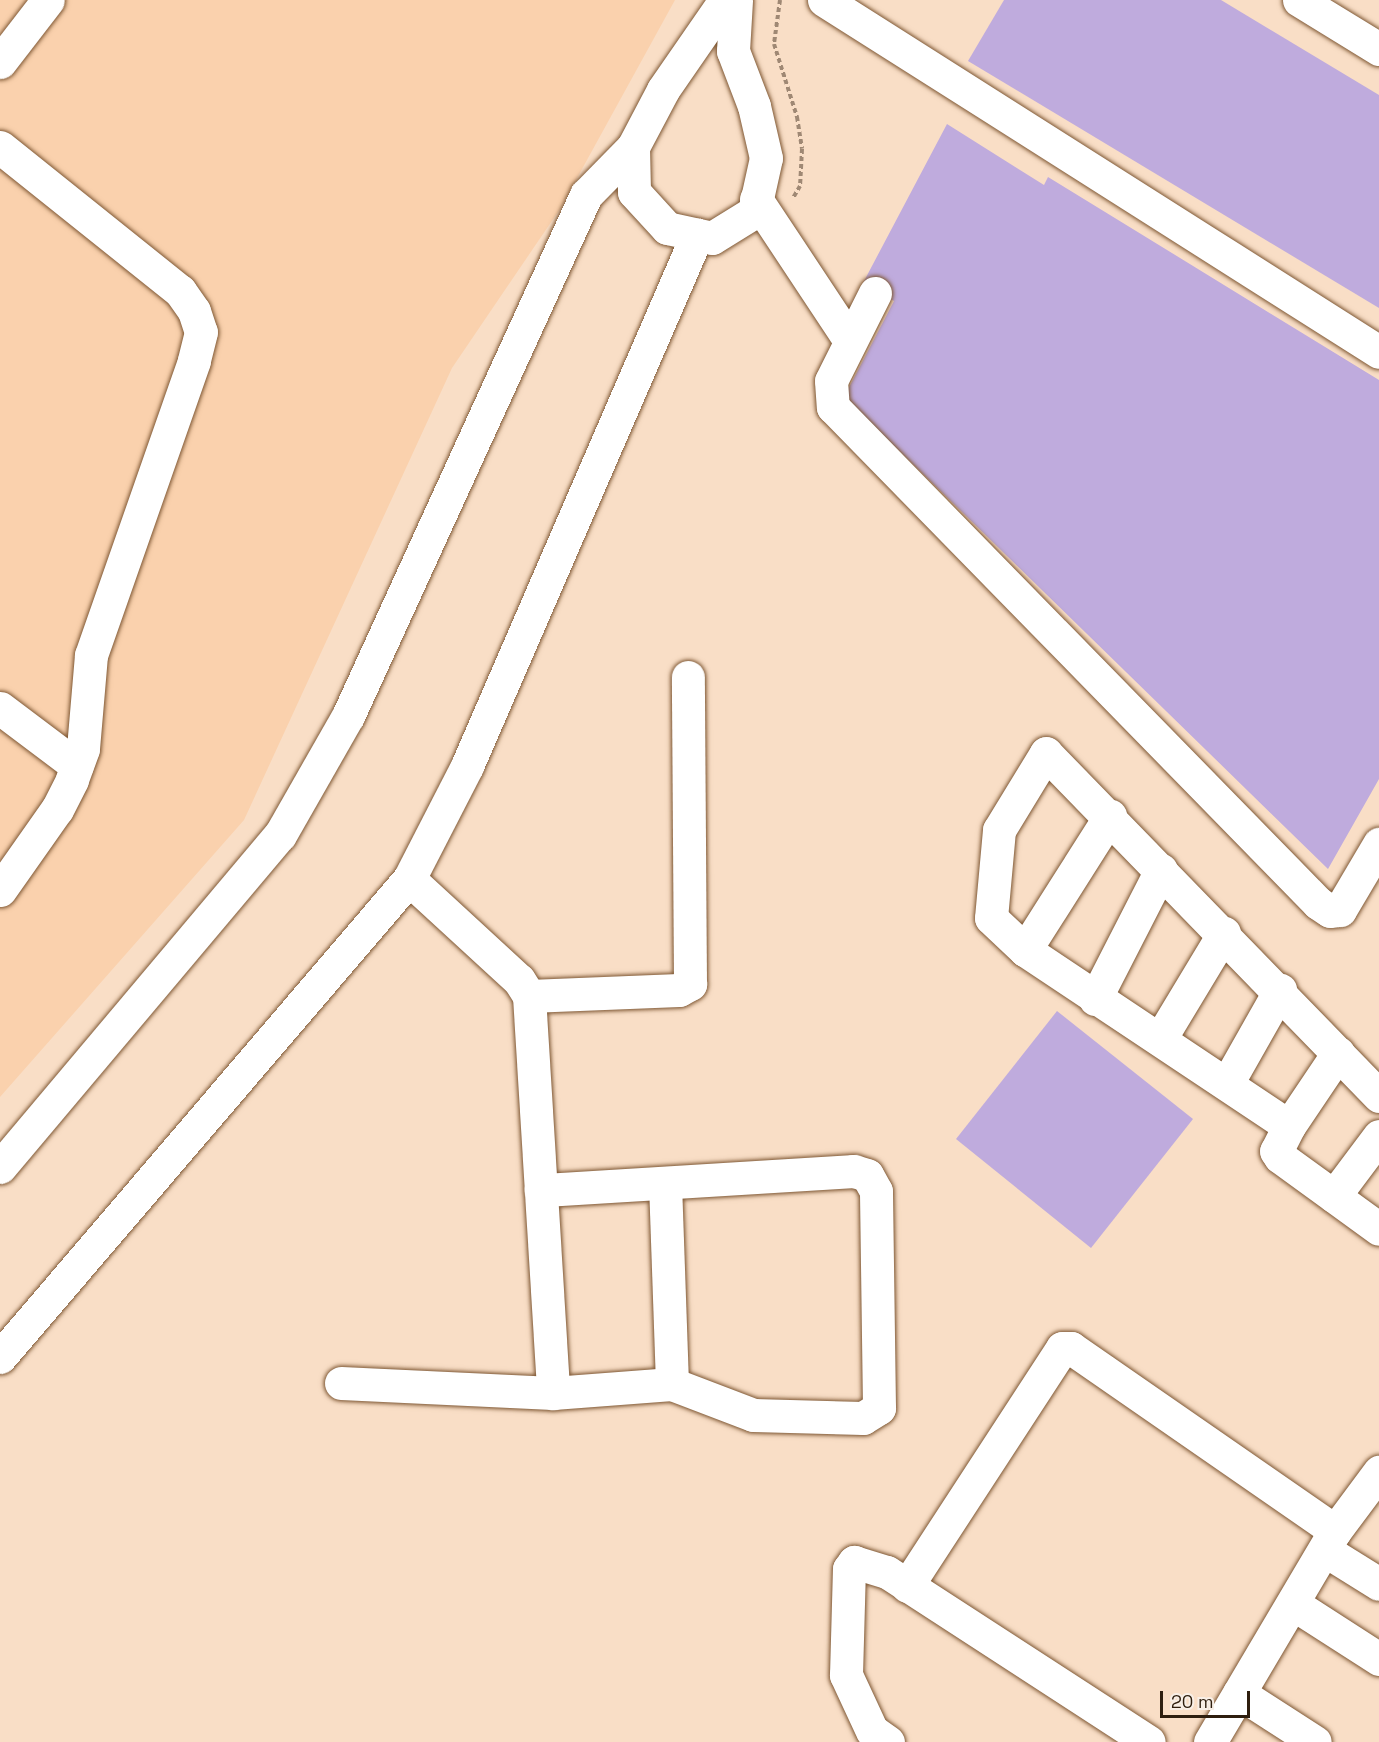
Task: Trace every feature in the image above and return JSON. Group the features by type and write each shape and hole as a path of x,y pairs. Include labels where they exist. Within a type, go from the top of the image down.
{"street":[{"path":"0,62 48,0"},
{"path":"0,1167 280,835 348,716 586,195 633,147 663,90 725,0"},
{"path":"633,147 634,192 667,228 712,238 754,212 766,158 754,106 733,51 736,0"},
{"path":"824,0 1379,352"},
{"path":"1299,0 1379,50"},
{"path":"0,147 180,291 194,311 201,332 194,361 91,656 83,749 57,809 0,890"},
{"path":"756,199 850,341"},
{"path":"0,1357 409,879 467,766 697,235"},
{"path":"875,293 831,381 833,407 1318,903 1330,912 1340,910 1379,844"},
{"path":"529,996 679,990 690,984 688,677"},
{"path":"0,708 76,766"},
{"path":"1289,1126 1228,1082 1095,999 1025,950 991,918 999,830 1046,753 1280,990 1379,1096"},
{"path":"1025,950 1110,816"},
{"path":"1095,999 1161,870"},
{"path":"409,879 519,980 529,996 553,1393"},
{"path":"1160,1039 1224,933"},
{"path":"1228,1082 1280,990"},
{"path":"1338,1053 1289,1126 1276,1151 1379,1230"},
{"path":"1334,1196 1379,1136"},
{"path":"341,1383 553,1393 672,1384 753,1415 863,1418 879,1408 876,1191 867,1174 854,1171 541,1190"},
{"path":"665,1183 672,1384"},
{"path":"907,1586 1062,1348 1071,1348 1331,1541 1379,1584"},
{"path":"1209,1742 1295,1605 1331,1541 1379,1472"},
{"path":"875,1738 846,1675 849,1569 854,1562 887,1572 1149,1742"},
{"path":"1295,1605 1379,1659"},
{"path":"1239,1693 1315,1742"}],"shaded area":[{"path":"0,0 675,0 560,209 452,368 244,820 0,1097"}],"building":[{"path":"1004,0 1221,0 1379,95 1379,308 968,61"},
{"path":"947,124 1044,185 1048,177 1379,380 1379,779 1328,869 844,397 894,301 863,283"},
{"path":"1057,1011 1193,1119 1091,1248 956,1139"}]}
